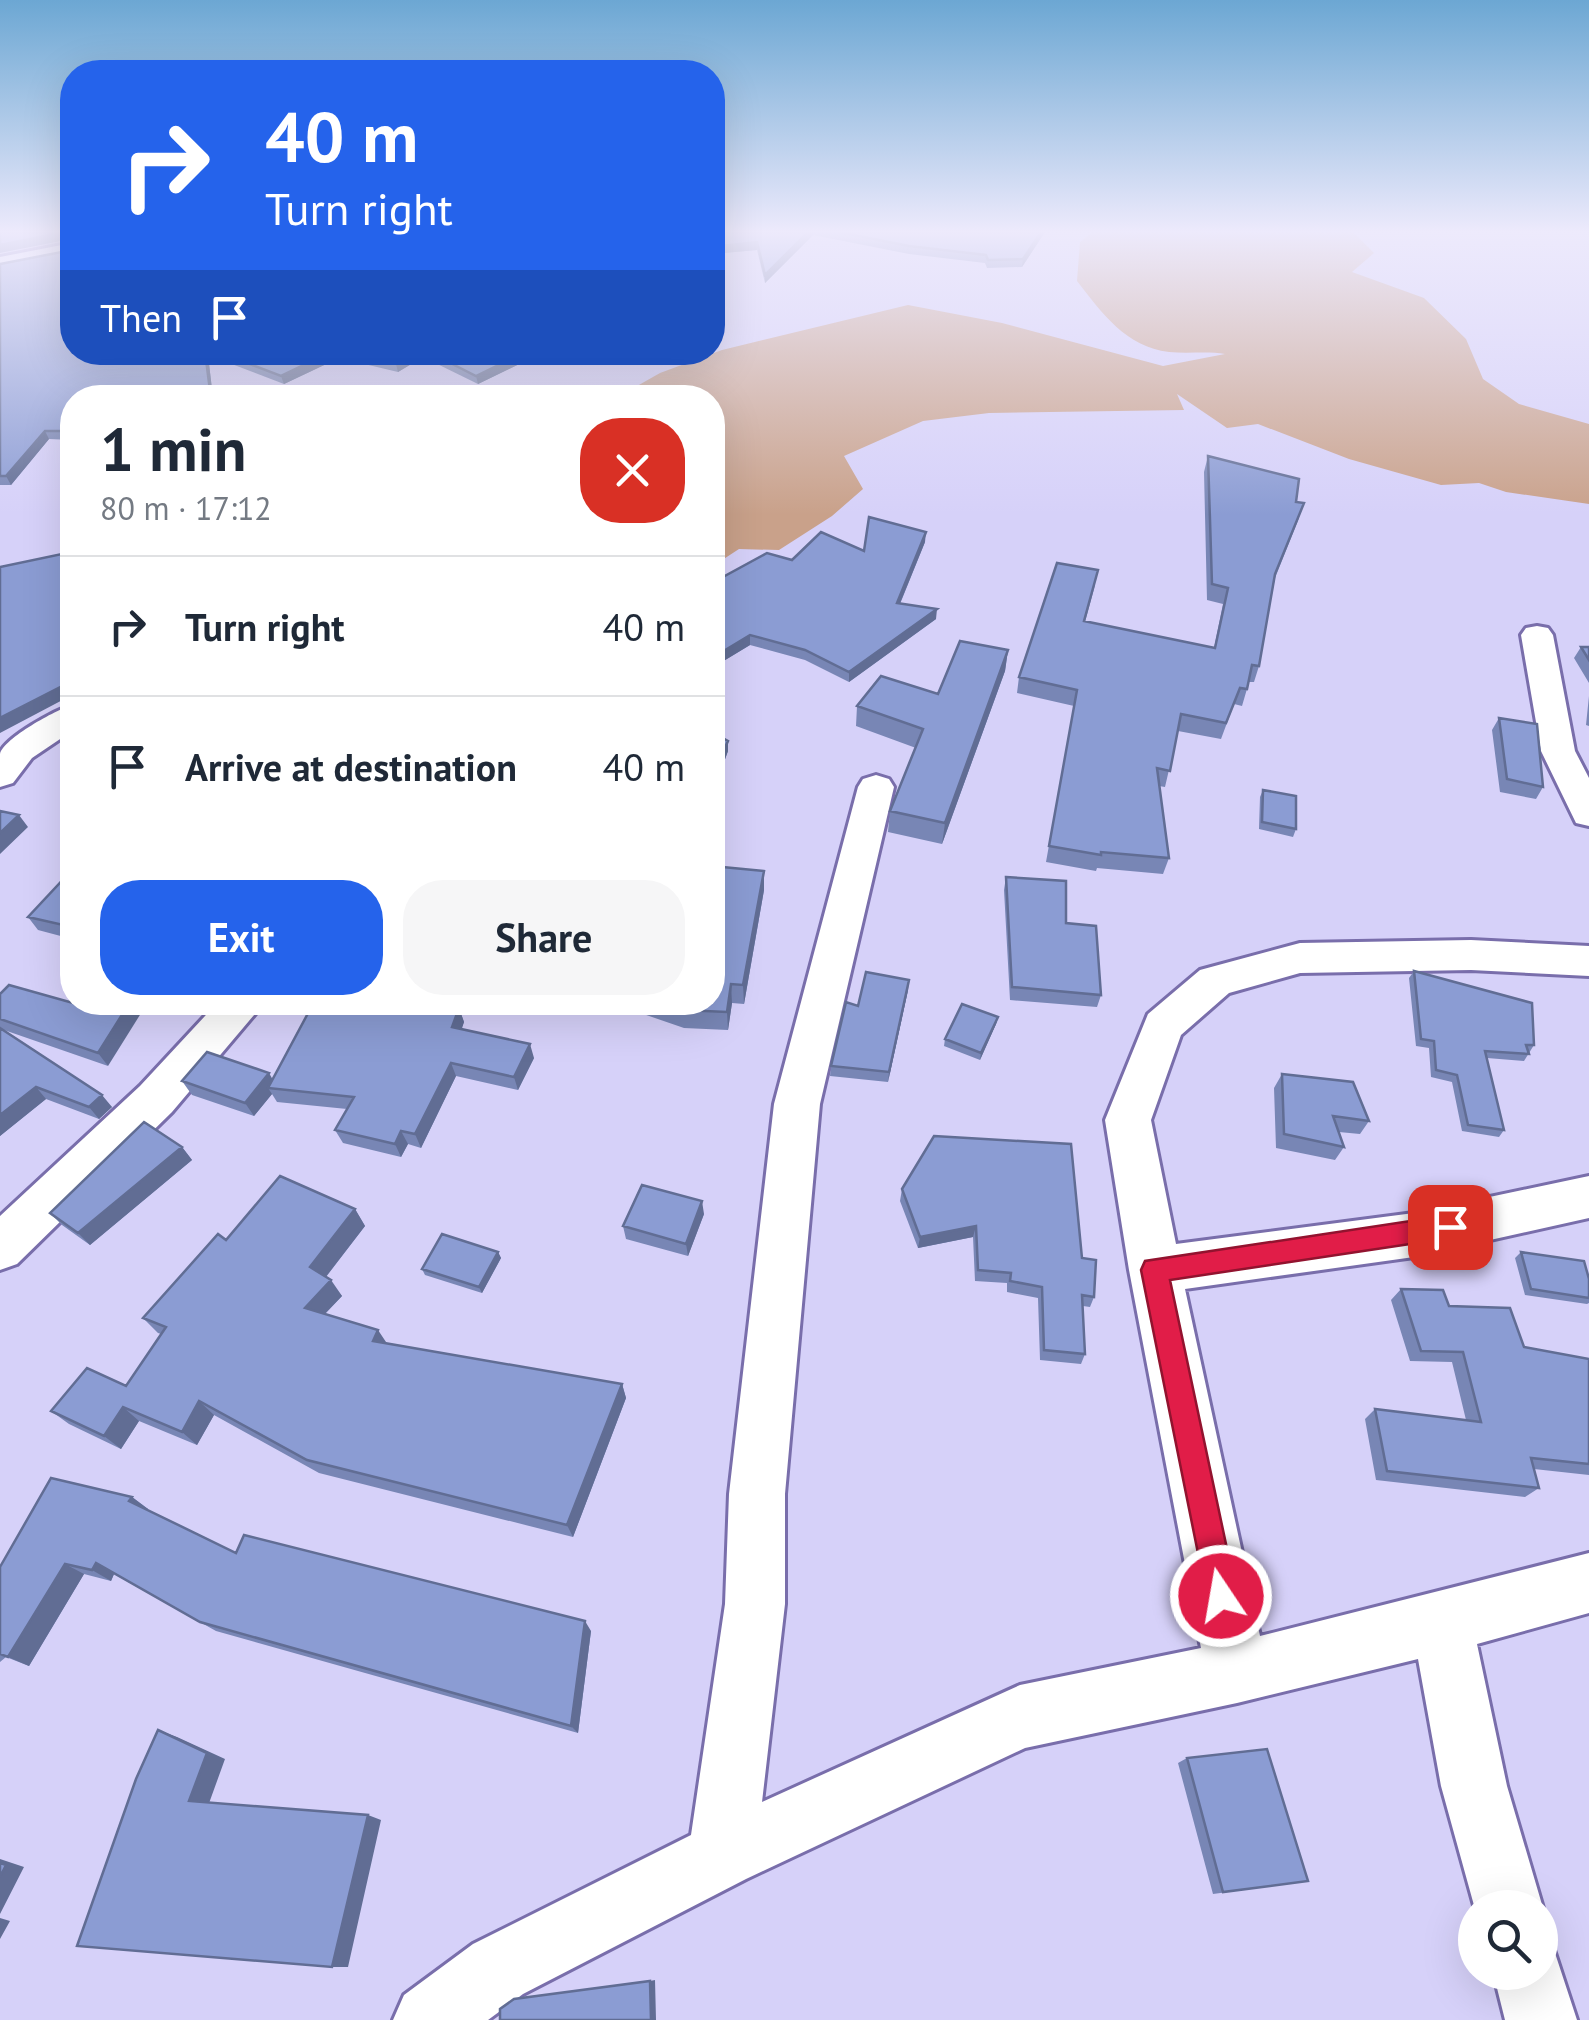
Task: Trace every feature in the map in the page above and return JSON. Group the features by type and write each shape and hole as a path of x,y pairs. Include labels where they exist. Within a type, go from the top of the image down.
{"street":[{"path":"1537,635 1558,751 1589,814"},
{"path":"0,775 20,750 60,724"},
{"path":"722,1855 755,1604 757,1494 778,1317 796,1104 876,787"},
{"path":"1237,1672 1154,1270 1128,1120 1163,1026 1215,981 1300,958 1472,955 1589,961"},
{"path":"0,1248 156,1099 232,1015"},
{"path":"1154,1270 1414,1235 1589,1196"},
{"path":"429,2020 498,1970 722,1855 1020,1716 1237,1672 1589,1583"},
{"path":"1442,1623 1474,1786 1504,1890"},
{"path":"1533,1990 1541,2020"}],"shaded area":[{"path":"820,326 1014,326 1163,366 1225,354 1154,349 1116,327 1453,326 1466,339 1483,379 1519,404 1589,424 1589,504 1506,492 1479,483 1441,485 1349,459 1258,424 1227,428 1177,394 1184,410 989,413 923,421 844,456 863,489 832,516 779,550 739,549 725,558 725,385 639,385 682,365 725,365 725,349"}],"building":[{"path":"0,326 60,326 60,365 207,365 209,385 60,385 60,431 45,431 6,476 0,476"},
{"path":"253,365 304,365 281,376"},
{"path":"454,365 498,365 476,376"},
{"path":"1208,456 1299,479 1296,502 1304,503 1275,574 1259,666 1252,665 1247,689 1240,688 1226,723 1181,714 1170,771 1157,768 1169,858 1101,855 1049,846 1077,690 1019,677 1057,563 1098,570 1084,621 1215,648 1228,588 1212,584"},
{"path":"869,517 926,532 897,603 937,609 849,672 805,650 750,635 725,650 725,576 767,553 792,560 821,532 864,551"},
{"path":"60,554 60,687 0,718 0,567"},
{"path":"960,641 1008,650 945,823 890,811 923,729 857,706 881,676 938,694"},
{"path":"1499,718 1537,724 1543,787 1507,779"},
{"path":"1263,790 1296,796 1296,829 1262,822"},
{"path":"0,811 19,815 0,833"},
{"path":"725,867 764,871 743,985 731,984 727,1012"},
{"path":"1006,877 1066,881 1066,923 1096,926 1101,995 1012,987"},
{"path":"60,883 60,924 28,917"},
{"path":"1414,971 1532,1003 1534,1045 1526,1045 1529,1054 1485,1051 1504,1130 1468,1125 1457,1075 1436,1070 1434,1041 1421,1039"},
{"path":"866,972 909,980 889,1072 831,1066 846,1002 858,1006"},
{"path":"9,985 60,999 60,1015 122,1015 98,1053 0,1019 0,994"},
{"path":"962,1004 998,1017 981,1053 945,1039"},
{"path":"307,1015 456,1015 452,1027 530,1044 514,1077 451,1063 415,1134 401,1131 395,1144 335,1130 354,1097 268,1088"},
{"path":"0,1028 102,1095 89,1107 36,1087 0,1115"},
{"path":"207,1052 269,1073 245,1103 182,1081"},
{"path":"1282,1074 1353,1082 1369,1121 1333,1116 1344,1147 1284,1134"},
{"path":"144,1122 182,1147 78,1233 50,1213"},
{"path":"934,1136 1071,1144 1082,1258 1096,1260 1094,1297 1082,1295 1085,1354 1044,1350 1042,1287 1010,1281 1011,1273 978,1270 976,1226 920,1237 902,1189"},
{"path":"280,1176 355,1209 310,1267 331,1280 305,1308 378,1330 373,1341 622,1384 567,1525 307,1460 199,1401 182,1432 123,1407 104,1436 51,1411 87,1368 126,1386 166,1327 143,1318 218,1234 226,1240"},
{"path":"642,1185 702,1201 686,1244 623,1226"},
{"path":"442,1234 498,1252 479,1287 422,1269"},
{"path":"1521,1252 1584,1261 1589,1298 1531,1289"},
{"path":"1401,1289 1443,1290 1449,1306 1510,1308 1524,1347 1589,1359 1589,1464 1531,1458 1539,1488 1387,1471 1375,1409 1481,1422 1463,1352 1421,1351"},
{"path":"51,1478 132,1497 129,1501 236,1553 244,1535 585,1621 571,1726 200,1622 96,1563 92,1570 65,1564 8,1657 0,1654 0,1567"},
{"path":"158,1730 207,1753 189,1801 368,1815 332,1967 77,1946 136,1779"},
{"path":"1267,1749 1308,1881 1223,1892 1187,1758"},
{"path":"650,1981 651,2020 500,2020 500,2009 514,1999"}],"route":[{"path":"1221,1596 1154,1270 1450,1227"}]}
